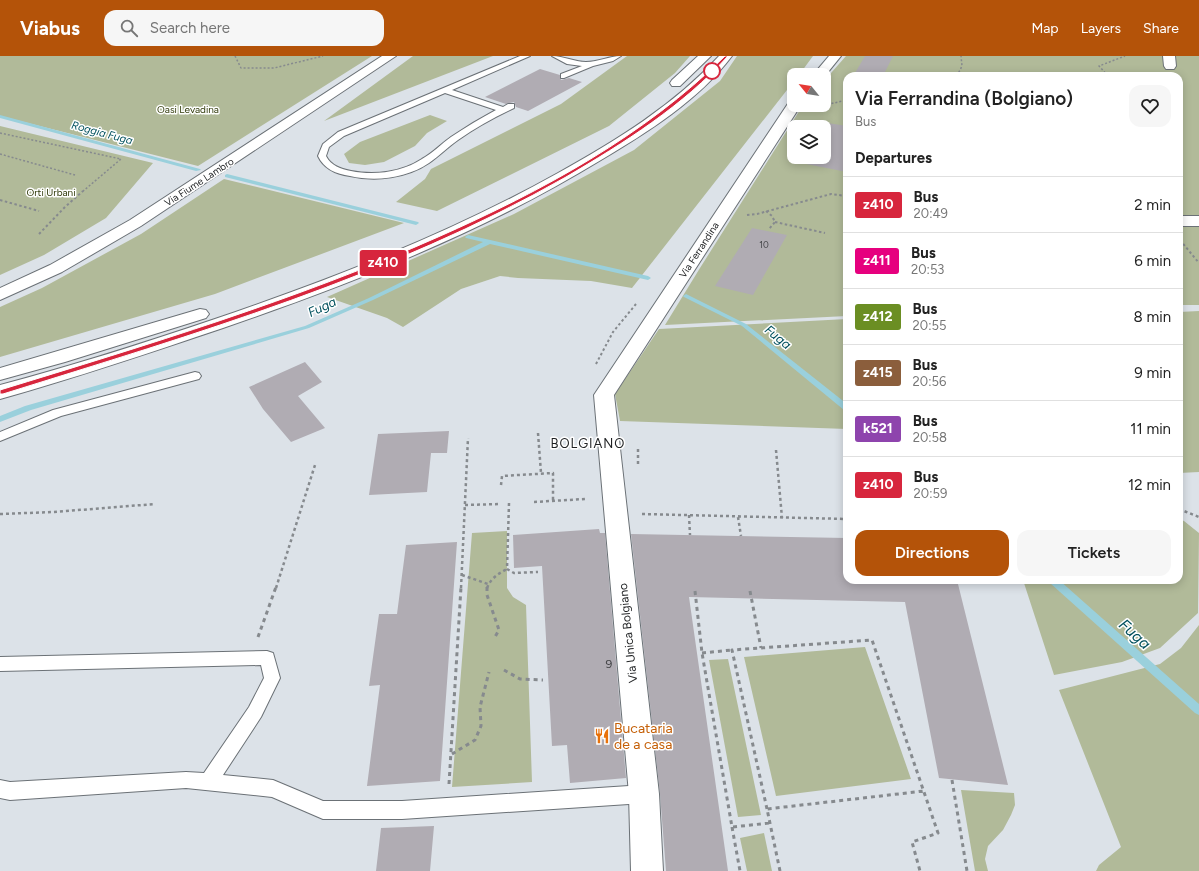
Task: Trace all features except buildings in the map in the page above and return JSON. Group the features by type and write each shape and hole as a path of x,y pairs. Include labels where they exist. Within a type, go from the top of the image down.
{"main road":[{"name":"Via Fiume Lambro","path":"0,295 29,283 100,244 160,208 390,56"},
{"path":"665,92 691,70 704,56"},
{"path":"0,392 173,339 261,310 399,256 461,229 518,202 611,149 671,106 699,83 726,56"},
{"path":"825,68 835,56"},
{"path":"0,374 58,358 229,305 374,250 489,199 543,172 588,146 638,112"},
{"name":"Via Ferrandina","path":"604,394 789,112"},
{"path":"1183,221 1199,221"},
{"name":"Via Unica Bolgiano","path":"604,394 644,794 647,871"}],"lane":[{"path":"512,106 458,136 414,168 396,173 368,176 353,175 339,171 327,165 324,161 323,151 325,146 341,134 526,56"},
{"path":"556,56 566,61 577,63 599,62"},
{"path":"564,76 617,56"},
{"path":"445,90 503,110"},
{"path":"0,437 57,413 195,376"},
{"path":"0,664 267,658 272,678 255,712 209,782"},
{"path":"0,789 10,790 186,780 273,789 323,810 402,810 644,794"}],"path":[{"path":"235,56 241,68 274,68 323,56"},
{"path":"960,72 962,68 961,56"},
{"path":"1104,72 1099,66 1125,56"},
{"path":"831,104 843,101"},
{"path":"0,133 120,159 66,207 39,234"},
{"path":"0,154 75,175"},
{"path":"720,217 757,214 831,194 843,196"},
{"path":"0,200 39,211"},
{"path":"766,211 772,216 775,222"},
{"path":"769,228 775,222"},
{"path":"775,222 825,233"},
{"path":"1183,244 1199,263"},
{"path":"538,433 541,473"},
{"path":"446,807 451,754 462,575 468,438"},
{"path":"637,471 638,449"},
{"path":"776,450 782,518"},
{"path":"251,658 287,556 315,465"},
{"path":"501,485 502,476 553,473 553,501"},
{"path":"534,502 585,499"},
{"path":"507,569 509,503"},
{"path":"0,514 54,512 156,504"},
{"path":"465,505 501,504"},
{"path":"1183,511 1199,517"},
{"path":"636,514 843,519"},
{"path":"689,515 690,535"},
{"path":"738,517 741,536"},
{"path":"507,569 514,573 538,572"},
{"path":"495,637 499,630 492,607 486,596 488,584 500,572 507,569"},
{"path":"462,575 488,584"},
{"path":"695,591 702,653 740,871"},
{"path":"750,591 760,648"},
{"path":"702,653 872,640 938,833 912,842 920,871"},
{"path":"732,650 780,871"},
{"path":"504,670 520,679 544,680"},
{"path":"451,754 475,740 481,726 480,707 490,672"},
{"path":"952,780 967,871"},
{"path":"767,809 924,791"},
{"path":"732,826 770,823"}],"green space":[{"name":"Oasi Levadina","path":"0,56 372,56 198,166 0,116"},
{"path":"413,56 493,56 324,121"},
{"path":"627,56 690,56 675,73 609,126 437,211 396,202 425,179 431,169 561,104"},
{"path":"737,56 813,56 804,68 787,68 787,90 632,288 591,281 500,276 461,289 403,327 387,318 327,297 514,214 634,150 720,81"},
{"path":"846,56 1199,56 1199,305 1183,305 1183,72 843,72 843,316 665,325 787,130 787,164 831,164 831,120 794,120 799,112 831,112 831,73"},
{"path":"430,115 447,121 427,133 415,146 384,162 365,165 349,163 344,154 360,142"},
{"name":"Orti Urbani","path":"0,126 153,163 106,218 44,255 0,275"},
{"path":"224,179 404,223 215,294 0,357 0,307 42,288 141,234"},
{"path":"1199,311 1199,472 1183,473 1183,312"},
{"path":"843,319 843,429 620,421 615,394 659,329"},
{"path":"1183,521 1199,533 1198,613 1160,648 1122,662 1054,675 1024,584 1183,584"},
{"path":"507,531 507,588 513,597 526,605 532,782 452,787 472,533"},
{"path":"1199,625 1199,871 1096,871 1099,865 1121,847 1059,690 1160,664 1181,648"},
{"path":"865,647 911,779 776,796 744,657"},
{"path":"728,659 761,815 738,817 709,660"},
{"path":"961,790 1014,793 1015,805 1011,815 1003,830 988,846 985,859 988,871 975,871"},
{"path":"764,833 772,871 747,871 740,838"}],"waterway":[{"name":"Roggia Fuga","path":"0,116 198,170"},
{"path":"227,176 416,223"},
{"path":"468,237 489,242"},
{"name":"Fuga","path":"0,419 28,408 307,327 371,299 489,242"},
{"name":"Fuga","path":"489,242 648,278"},
{"name":"Fuga","path":"686,296 744,325 843,405"},
{"name":"Fuga","path":"1057,584 1199,710"}],"bus line":[{"name":"z410","path":"0,392 173,339 261,310 399,256 461,229 518,202 611,149 641,129 671,106 699,83 726,56"}],"place":[{"name":"Bucataria de a casa","path":"602,736"}],"district":[{"name":"BOLGIANO","path":"588,443"}]}
